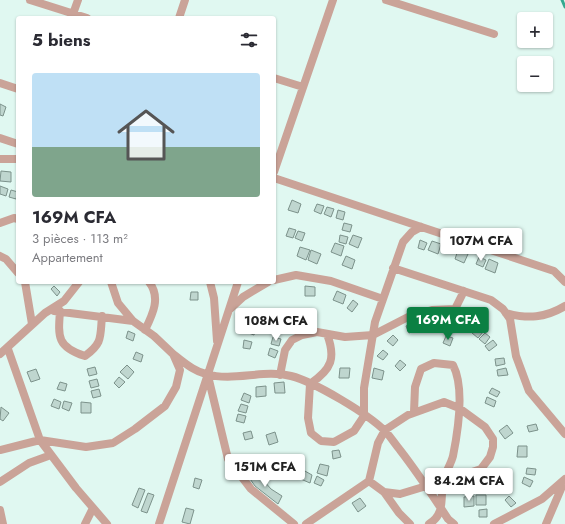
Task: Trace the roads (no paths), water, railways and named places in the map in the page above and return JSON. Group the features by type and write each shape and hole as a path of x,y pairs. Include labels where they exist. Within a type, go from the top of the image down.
{"street":[{"path":"30,0 80,16"},
{"path":"73,14 78,0"},
{"path":"180,16 185,0"},
{"path":"276,166 332,0"},
{"path":"386,0 494,34"},
{"path":"276,79 303,87"},
{"path":"0,83 16,88"},
{"path":"0,138 16,143"},
{"path":"0,159 16,159"},
{"path":"276,179 554,272 565,282"},
{"path":"0,222 14,218 16,219"},
{"path":"310,384 308,418 311,432 321,441 334,442 342,439 354,431 364,416 364,388 373,335 393,268 403,242 412,232 421,227"},
{"path":"0,256 6,259 16,271"},
{"path":"393,268 491,300 506,313 510,319 516,356 529,391 565,434"},
{"path":"276,280 296,275 324,280 383,299"},
{"path":"26,284 32,324"},
{"path":"0,354 8,349 32,324 49,310 64,301 77,284"},
{"path":"112,284 118,303 133,321 192,369 207,375 234,377 258,374 290,376 319,387 385,430 454,524"},
{"path":"145,330 155,304 155,289 151,284"},
{"path":"210,284 214,298 217,346"},
{"path":"159,524 237,284"},
{"path":"228,311 243,297 265,284"},
{"path":"280,375 285,350 292,340 302,335 317,332 345,337 373,335 410,316 432,310 455,309 464,291"},
{"path":"506,313 519,316 538,317 556,311 565,306"},
{"path":"49,310 133,321"},
{"path":"60,311 58,334 63,345 72,352 85,356 97,348 100,338 102,316"},
{"path":"310,384 320,377 328,367 332,358 332,348 327,334"},
{"path":"8,349 40,440 107,524"},
{"path":"0,450 40,440 86,447 113,443 135,429 165,406 176,387 180,370 173,354"},
{"path":"414,412 415,387 421,369 434,363 453,365 458,374 460,383 459,408 453,457 444,480 442,509 434,521 429,524"},
{"path":"207,375 228,459 251,489 294,524"},
{"path":"306,524 369,481 378,443 385,430 408,414 444,402 459,408 485,427 493,439 493,447 490,457 481,469 400,494 384,492"},
{"path":"0,482 29,463 51,455"},
{"path":"494,524 542,499 565,479"},
{"path":"546,524 565,479"},
{"path":"369,481 384,492 399,513 410,524"},
{"path":"85,524 93,508"},
{"path":"0,510 3,524"}],"waterway":[{"path":"562,0 565,7"}]}
